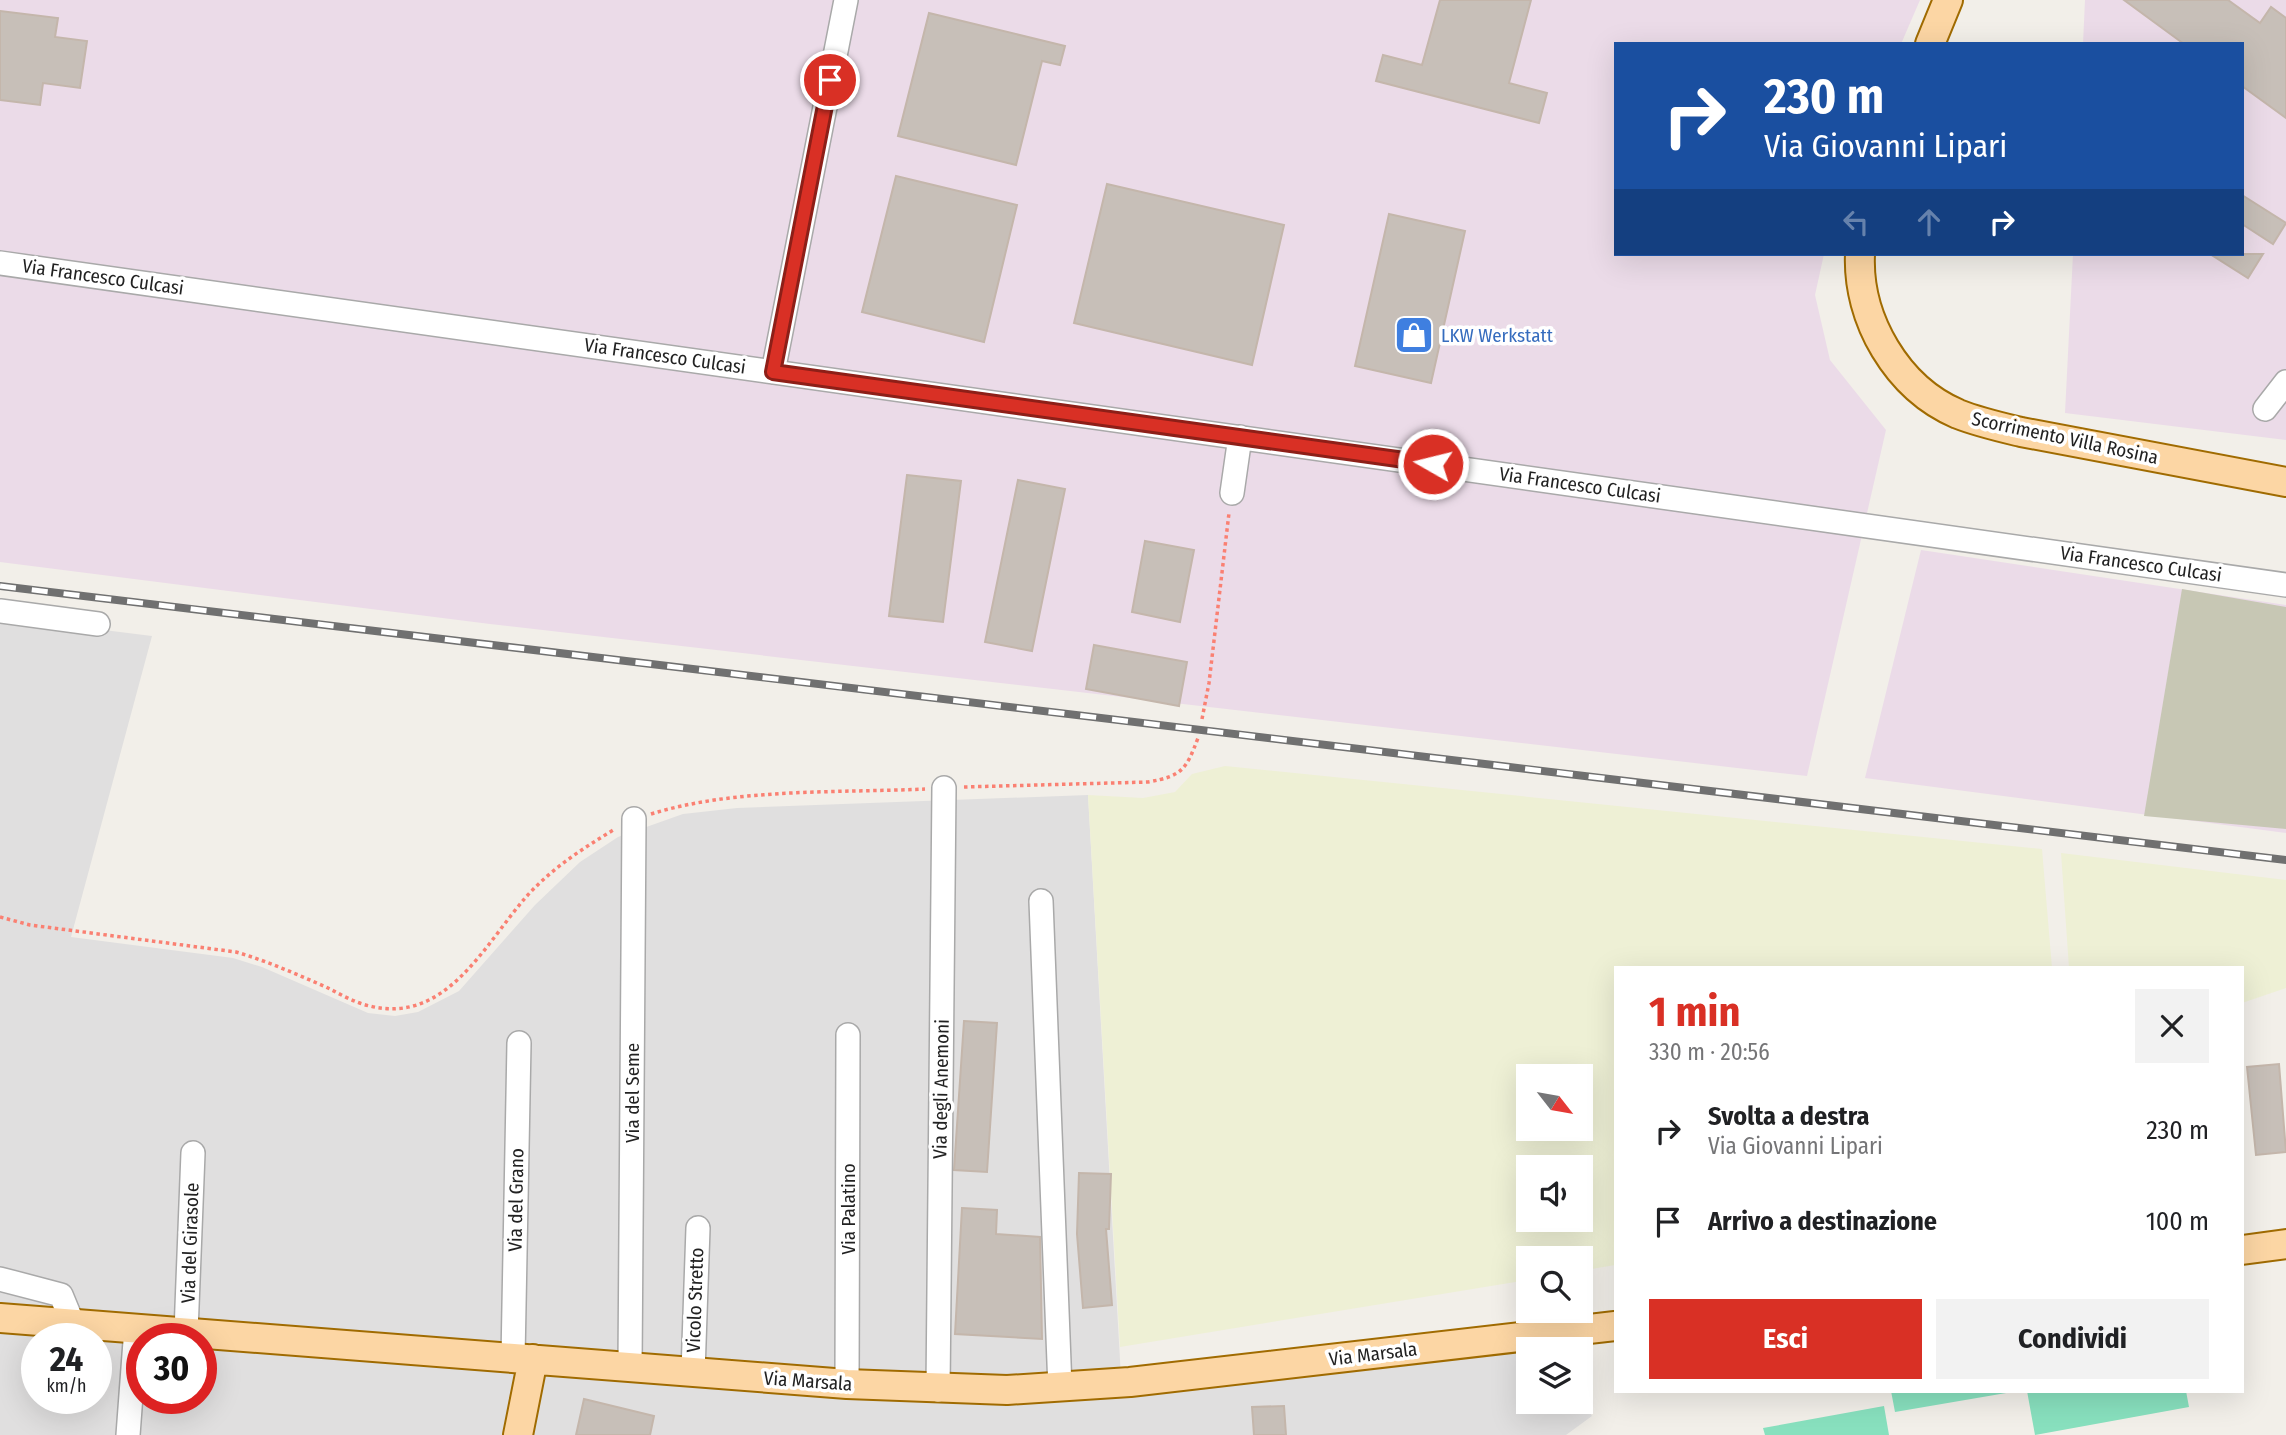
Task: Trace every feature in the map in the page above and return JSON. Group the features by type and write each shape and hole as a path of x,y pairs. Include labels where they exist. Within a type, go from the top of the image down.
{"main road":[{"path":"1931,42 1948,0"},
{"name":"Scorrimento Villa Rosina","path":"1860,256 1863,299 1877,336 1894,362 1920,390 1941,405 1989,424 2021,432 2286,482"},
{"path":"2244,1250 2286,1244"},
{"name":"Via Marsala","path":"0,1318 61,1323"},
{"name":"Via Marsala","path":"217,1334 938,1390 1060,1388 1614,1326"},
{"path":"518,1435 523,1359"}],"street":[{"path":"773,372 846,0"},
{"name":"Via Francesco Culcasi","path":"0,263 2286,585"},
{"path":"2265,410 2286,382"},
{"path":"1232,493 1240,437"},
{"path":"0,611 98,624"},
{"name":"Via degli Anemoni","path":"938,1390 944,788"},
{"name":"Via del Seme","path":"630,1367 634,820"},
{"path":"1041,901 1060,1388"},
{"name":"Via Palatino","path":"848,1035 848,1384"},
{"name":"Via del Grano","path":"519,1042 523,1359"},
{"name":"Via del Girasole","path":"186,1323 193,1153"},
{"name":"Vicolo Stretto","path":"693,1372 698,1228"},
{"path":"0,1279 61,1295 73,1323"},
{"path":"128,1435 130,1414"}],"path":[{"path":"1202,719 1209,683 1232,493"},
{"path":"0,917 30,925 236,952 267,961 370,1007 419,1006 457,982 473,967 526,898 554,869 634,820 674,807 737,798 1159,780 1182,771 1198,738"}],"shaded area":[{"path":"0,0 1920,0 1902,42 1614,42 1614,256 1824,256 1815,295 1830,360 1886,430 1807,776 490,624 0,562"},
{"path":"2085,0 2286,0 2286,440 2065,413 2073,256 2244,256 2244,42 2083,42"},
{"path":"1921,550 2286,605 2286,833 1865,778"},
{"path":"2182,589 2286,607 2286,829 2144,816"},
{"path":"0,617 152,636 71,937 233,958 262,967 368,1013 395,1016 418,1012 459,991 535,905 580,862 618,837 683,814 737,808 1088,795 1122,1395 1516,1347 1516,1414 1591,1414 1592,1416 1566,1435 0,1435"},
{"path":"1225,766 2042,849 2052,966 1614,966 1614,1265 1593,1269 1593,1246 1516,1246 1516,1282 1120,1347 1088,795 1143,798 1175,792 1192,774"},
{"path":"2061,853 2286,880 2286,988 2244,1002 2244,966 2069,966"}],"green space":[{"path":"1891,1393 2006,1393 1895,1412"},
{"path":"2027,1393 2186,1393 2189,1407 2035,1435"},
{"path":"1884,1406 1889,1435 1765,1435 1763,1428"}],"building":[{"path":"1440,0 1531,0 1509,83 1547,93 1539,123 1376,81 1383,55 1422,65"},
{"path":"2124,0 2228,0 2260,23 2271,7 2286,18 2286,118 2244,87 2244,42 2181,42"},
{"path":"0,11 58,18 55,37 87,41 80,88 43,83 40,105 0,100"},
{"path":"929,13 1065,46 1060,65 1042,61 1016,165 898,136"},
{"path":"896,176 1017,205 984,342 862,312"},
{"path":"1107,184 1284,225 1252,365 1074,323"},
{"path":"2244,196 2286,223 2273,244 2244,225"},
{"path":"1389,214 1465,231 1431,383 1355,366"},
{"path":"2263,254 2248,278 2213,256"},
{"path":"907,475 961,481 943,622 889,616"},
{"path":"1018,480 1065,489 1032,651 985,642"},
{"path":"1145,541 1194,550 1180,622 1132,612"},
{"path":"1094,645 1187,662 1179,706 1086,689"},
{"path":"964,1021 997,1023 987,1172 954,1170"},
{"path":"2279,1064 2286,1152 2256,1155 2247,1067"},
{"path":"1079,1173 1111,1174 1109,1229 1106,1229 1112,1305 1083,1308 1077,1234"},
{"path":"962,1208 997,1210 996,1234 1040,1237 1042,1339 955,1334"},
{"path":"584,1399 654,1416 650,1435 576,1435"},
{"path":"1284,1406 1286,1435 1254,1435 1252,1407"}],"railway":[{"path":"0,586 2286,860"}],"place":[{"name":"LKW Werkstatt","path":"1414,335"}],"route":[{"path":"830,80 773,372 1433,464"}]}
